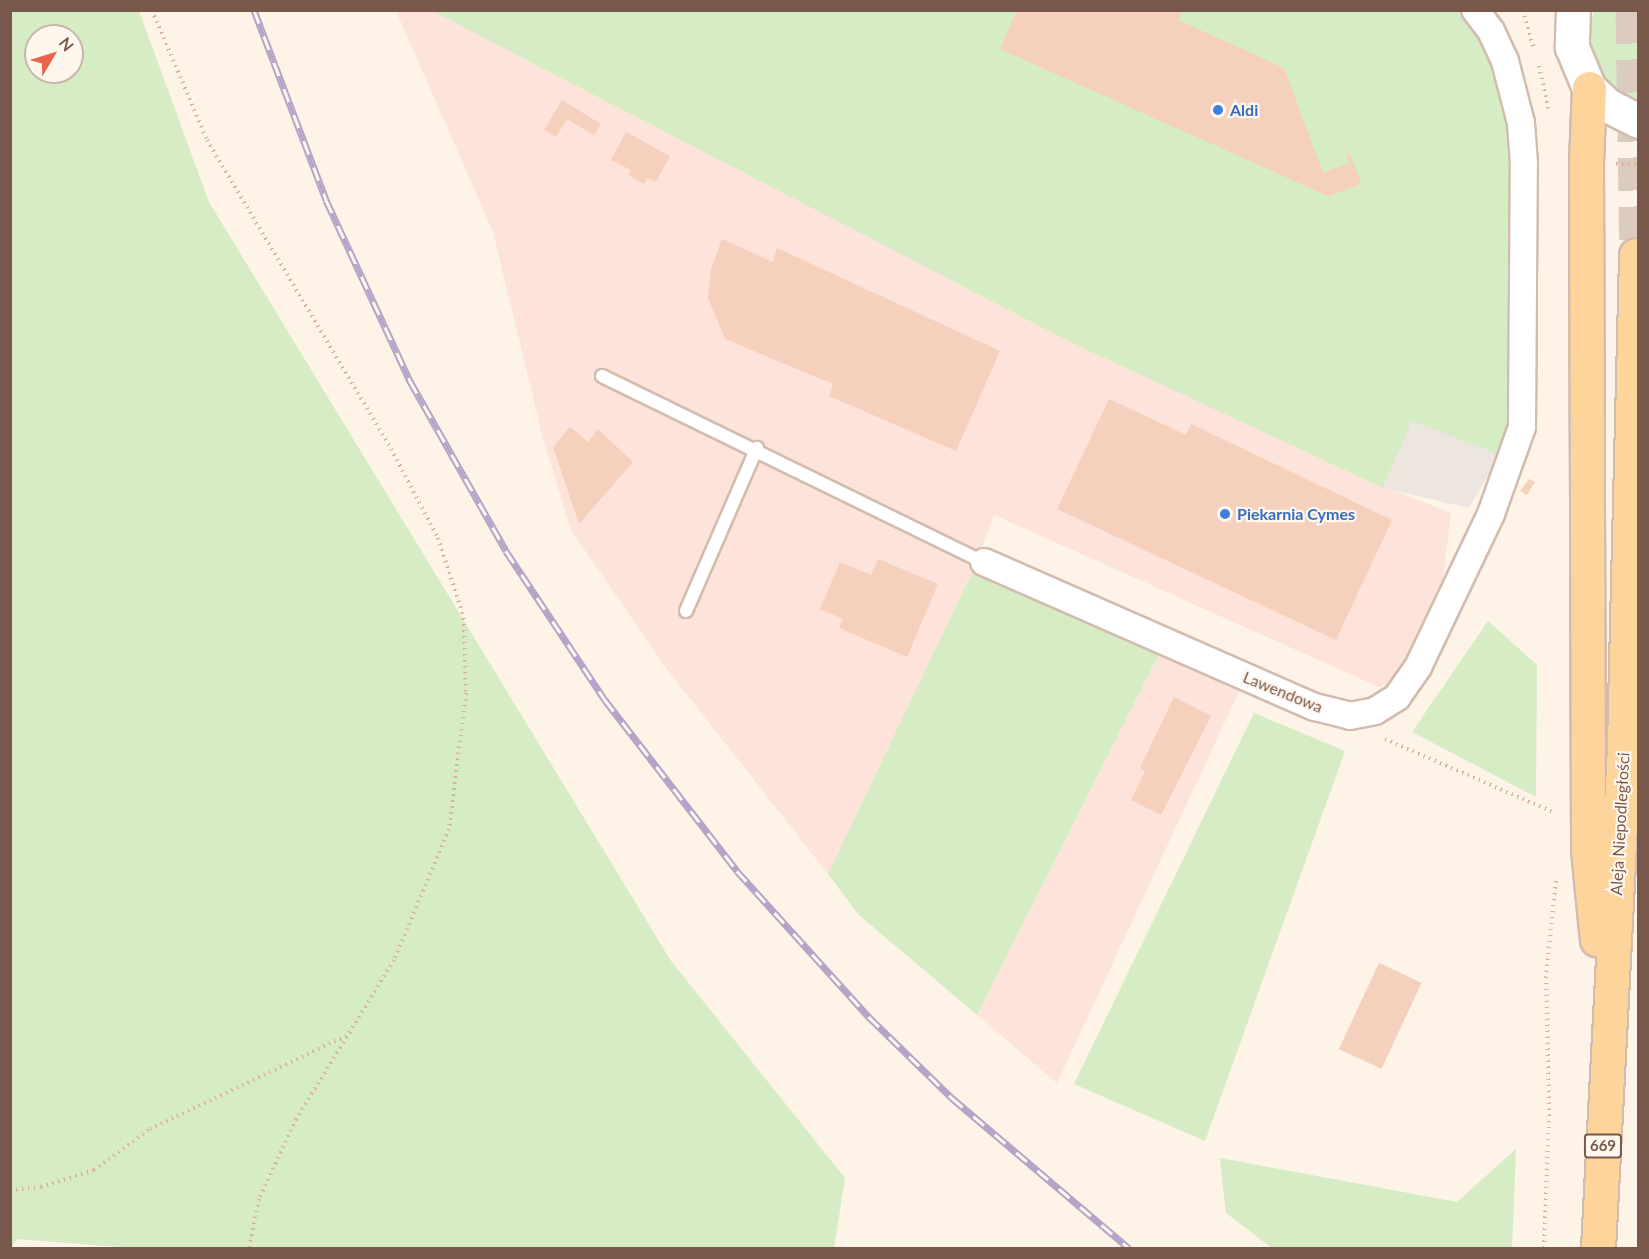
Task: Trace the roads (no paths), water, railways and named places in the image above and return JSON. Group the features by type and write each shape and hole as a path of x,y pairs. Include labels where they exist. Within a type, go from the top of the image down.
{"main road":[{"path":"1566,15 1572,46 1589,88 1586,176 1588,850 1608,1043"},
{"path":"1589,88 1607,105 1638,121"},
{"name":"Aleja Niepodległości","path":"1598,1248 1624,747 1636,255"}],"street":[{"name":"Lawendowa","path":"984,562 1315,707 1350,716 1375,711 1397,697 1418,667 1491,514 1522,427 1521,123 1505,62 1491,31 1475,10"}],"lane":[{"path":"602,376 757,448 984,562"},
{"path":"686,610 757,448"}],"tunnel":[{"path":"1632,10 1636,255"}],"railway":[{"path":"254,10 326,200 410,381 506,551 605,700 737,871 869,1017 952,1098 1129,1248"}],"place":[{"name":"Aldi","path":"1218,110"},
{"name":"Piekarnia Cymes","path":"1225,514"}]}
